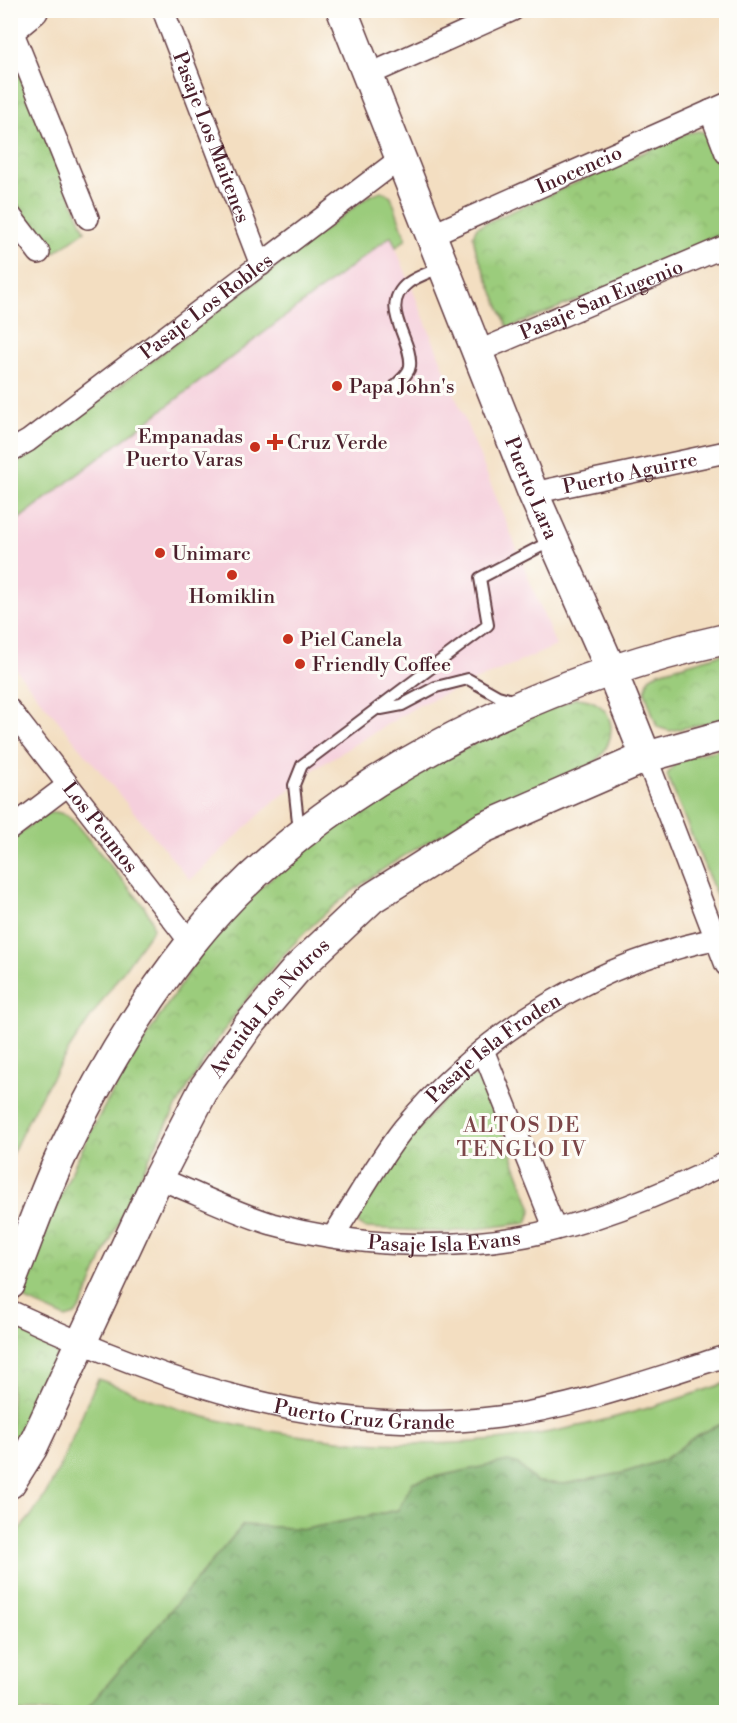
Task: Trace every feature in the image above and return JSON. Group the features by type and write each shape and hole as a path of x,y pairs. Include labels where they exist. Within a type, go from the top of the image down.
{"main road":[{"path":"11,28 33,10"},
{"name":"Puerto Lara","path":"342,10 533,493 612,672 646,757"},
{"path":"10,1284 76,1124 116,1055 191,944 239,890 299,834 329,811 429,751 534,702 612,672 726,639"},
{"name":"Avenida Los Notros","path":"10,1483 32,1448 158,1178 205,1087 248,1026 296,970 372,898 483,828 646,757 726,735"}],"street":[{"name":"Pasaje Los Maitenes","path":"163,10 261,265"},
{"path":"368,75 513,10"},
{"path":"11,28 88,218"},
{"path":"718,108 726,153"},
{"name":"Inocencio","path":"431,235 718,108"},
{"name":"Pasaje Los Robles","path":"10,451 28,441 401,158"},
{"path":"10,215 39,253"},
{"name":"Pasaje San Eugenio","path":"477,352 726,246"},
{"name":"Puerto Aguirre","path":"533,493 642,468 726,452"},
{"name":"Los Peumos","path":"10,710 191,944"},
{"name":"Puerto Lara","path":"646,757 722,938 726,965"},
{"path":"10,829 69,785"},
{"name":"Pasaje Isla Froden","path":"333,1236 403,1129 483,1050 530,1014 585,984 649,958 722,938"},
{"path":"483,1050 555,1229"},
{"name":"Pasaje Isla Evans","path":"158,1178 244,1215 333,1236 392,1242 447,1243 497,1240 555,1229 671,1188 726,1163"},
{"name":"Puerto Cruz Grande","path":"10,1311 80,1343 164,1375 267,1406 311,1414 403,1421 500,1417 548,1408 591,1398 726,1356"}],"lane":[{"path":"396,385 407,374 410,365 395,314 397,300 407,284 444,266"},
{"path":"299,834 294,785 302,765 488,625 480,578 554,540"},
{"path":"378,710 391,709 436,687 468,679 498,696 534,702"}],"shaded area":[{"path":"391,236 556,646 419,705 316,768 270,805 190,880 11,664 11,525"}],"green space":[{"path":"10,52 85,231 54,253 11,198"},
{"path":"699,131 710,137 718,147 723,161 727,195 726,240 508,328 476,251 473,235 477,227 687,133"},
{"path":"381,191 391,196 406,239 396,247 391,236 11,525 11,468 369,196"},
{"path":"726,653 726,719 670,731 657,727 645,692 649,678 659,672"},
{"path":"576,698 590,700 600,706 607,713 610,723 611,733 608,744 593,764 467,821 407,854 350,893 305,933 263,978 191,1081 132,1193 83,1304 75,1315 66,1318 26,1300 25,1288 32,1259 76,1161 116,1087 218,930 297,856 384,794 477,742"},
{"path":"726,748 726,914 667,775 671,768 684,759"},
{"path":"56,812 67,815 75,823 144,906 151,918 153,929 94,1012 58,1068 11,1157 11,841 44,814"},
{"path":"466,1077 477,1077 485,1085 532,1209 527,1223 448,1232 365,1228 359,1224 357,1217 394,1161 420,1127"},
{"path":"18,1331 42,1337 57,1355 11,1458 11,1335"},
{"path":"98,1379 205,1417 294,1435 339,1440 430,1444 520,1437 606,1420 726,1383 726,1422 697,1435 664,1460 623,1473 564,1484 536,1482 518,1464 491,1467 413,1482 398,1510 306,1529 243,1525 84,1712 11,1712 10,1538 40,1504 62,1463"},
{"path":"726,1422 726,1712 84,1712 243,1525 306,1529 398,1510 413,1482 508,1461 518,1464 536,1482 565,1484 623,1473 664,1460 697,1435"}],"place":[{"name":"Papa John's","path":"337,386"},
{"name":"Cruz Verde","path":"275,442"},
{"name":"Empanadas Puerto Varas","path":"255,447"},
{"name":"Unimarc","path":"160,553"},
{"name":"Homiklin","path":"232,575"},
{"name":"Piel Canela","path":"288,639"},
{"name":"Friendly Coffee","path":"300,664"}],"district":[{"name":"ALTOS DE TENGLO IV","path":"522,1137"}]}
